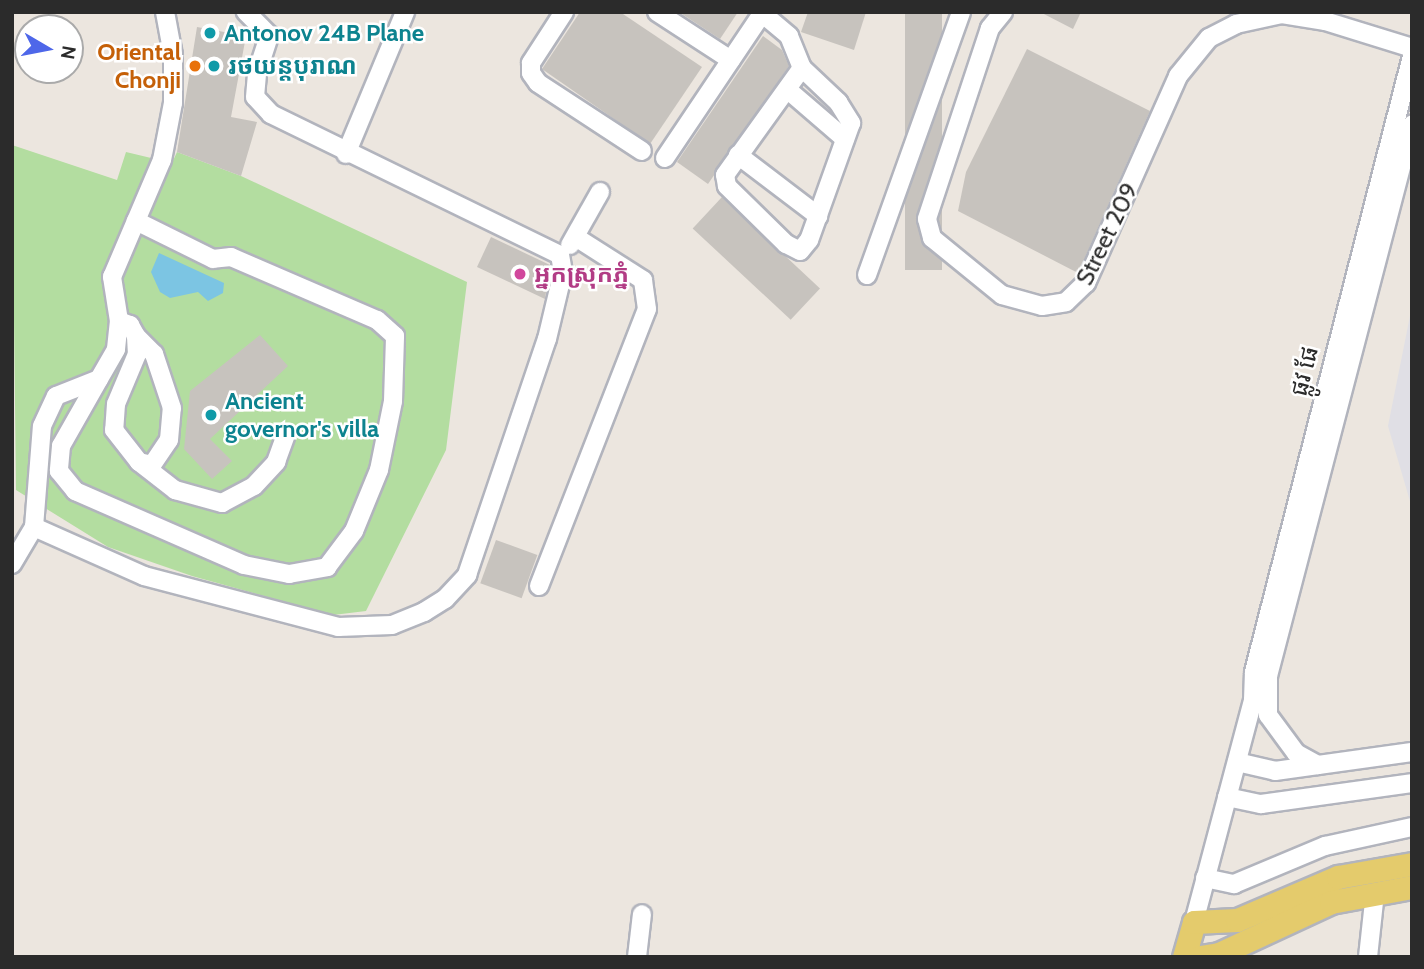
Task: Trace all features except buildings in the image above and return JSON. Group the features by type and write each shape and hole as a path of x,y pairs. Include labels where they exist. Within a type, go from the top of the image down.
{"main road":[{"path":"1194,922 1237,920 1338,877 1412,864"},
{"path":"1200,957 1238,946 1331,902 1412,887"},
{"name":"ផ្លូវ ផែ","path":"1184,957 1194,922"}],"street":[{"path":"136,221 213,259 231,257 377,320 395,336 393,401 379,470 354,531 327,567 289,574 244,565 75,491 59,471 61,446 116,349 119,321 112,277 162,160 173,103 173,55 165,12"},
{"path":"246,12 269,35 257,74 255,97 271,114 346,153 560,255"},
{"path":"346,153 405,12"},
{"path":"564,12 535,55 531,73 538,83 642,150"},
{"path":"657,12 731,60"},
{"path":"867,275 961,12"},
{"path":"986,20 1003,12"},
{"path":"665,158 763,13 789,36 802,68 838,102 851,123 809,240 800,251 786,243 727,186 724,175 802,68"},
{"name":"Street 209","path":"986,20 938,177 928,228 932,238 1002,295 1042,306 1066,302 1086,283 1178,76 1209,38 1236,24 1282,14 1325,21 1412,48"},
{"name":"ផ្លូវ ផែ","path":"1194,922 1253,700 1254,672 1412,56"},
{"path":"788,90 845,139"},
{"name":"ផ្លូវ ផែ","path":"1253,700 1268,676 1412,125"},
{"path":"738,155 818,216"},
{"path":"560,255 577,238 600,192"},
{"path":"539,586 647,309 643,280 577,238"},
{"path":"34,527 144,576 338,627 392,625 424,612 445,598 467,575 547,339 563,272 560,255"},
{"path":"119,321 130,325 136,336 154,354 172,408 169,440 162,454 152,465 139,462"},
{"path":"136,336 137,354 116,404 114,430 139,462 175,490 222,503 254,486 276,462 285,437"},
{"path":"12,564 34,527 42,426 56,396 99,379"},
{"path":"1268,676 1268,715 1296,753 1318,765"},
{"path":"1237,762 1275,771 1412,752"},
{"path":"1227,797 1261,804 1412,783"},
{"path":"1205,878 1234,884 1325,846 1412,827"},
{"path":"1368,957 1375,893"},
{"path":"638,957 642,914"}],"shaded area":[{"path":"1412,306 1412,508 1388,426"}],"green space":[{"path":"12,145 117,180 126,152 172,163 177,152 241,176 467,282 446,450 366,611 333,615 192,576 108,547 16,490"}],"water":[{"path":"159,253 224,283 223,293 208,301 198,292 170,298 160,292 151,272"}],"place":[{"name":"Antonov 24B Plane","path":"210,33"},
{"name":"Oriental Chonji","path":"195,66"},
{"name":"រថយន្តបុរាណ","path":"214,66"},
{"name":"អ្នកស្រុកភ្នំ","path":"520,274"},
{"name":"Ancient governor's villa","path":"211,415"}]}
